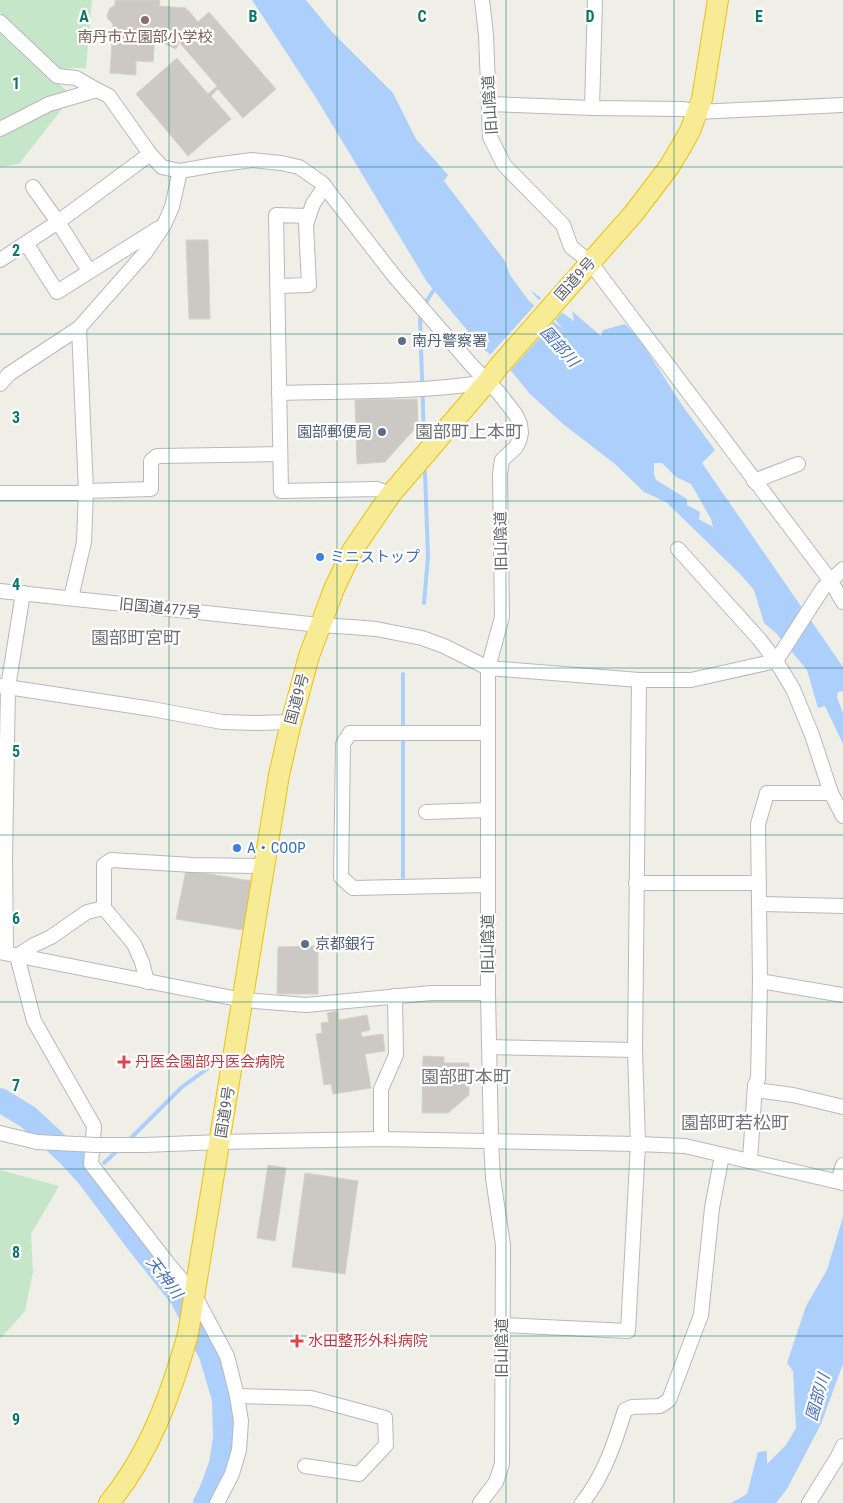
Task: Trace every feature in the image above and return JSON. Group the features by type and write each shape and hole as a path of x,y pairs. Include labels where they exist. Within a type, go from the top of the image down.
{"highway":[{"name":"国道9号","path":"109,1503 118,1493 137,1462 156,1426 172,1387 188,1334 279,775 304,672 319,625 339,575 352,551 392,494 493,388 499,366 634,213 669,166 681,147 702,99 718,0"}],"street":[{"name":"旧山陰道","path":"482,0 486,35 490,137 504,165 563,225 571,247 754,481 826,584 843,602"},
{"path":"592,108 595,0"},
{"path":"0,22 57,76 76,78 109,96 150,154 162,166 180,171 172,207 164,225 145,253 79,328 9,374 0,384"},
{"path":"0,129 49,104 97,90"},
{"path":"489,104 684,109 697,112 843,105"},
{"path":"0,260 58,222 150,154"},
{"name":"旧山陰道","path":"180,171 252,160 299,167 322,183 396,277 516,415 520,424 521,433 516,447 502,460 500,474 502,617 488,668 488,993 493,1178 503,1245 502,1464 496,1482 480,1503"},
{"path":"277,286 309,285 306,224 313,204 324,186"},
{"path":"33,187 89,271"},
{"path":"309,216 276,215 280,491 377,489 392,494"},
{"path":"26,244 57,292 164,225"},
{"path":"71,598 84,542 86,491 79,328"},
{"path":"278,393 458,387 493,388"},
{"path":"0,493 78,493 86,491 151,489 151,461 157,456 280,454"},
{"path":"754,481 798,464"},
{"path":"678,549 759,639 779,657 812,735 831,793 843,816"},
{"path":"488,668 639,680 691,680 779,657 826,584 843,569"},
{"name":"旧国道477号","path":"0,591 319,625 352,626 422,638 444,646 488,668"},
{"path":"23,593 4,686 5,857 8,953 34,1021 94,1126 91,1164 194,1300 227,1356 237,1396 240,1421 239,1450 232,1474 216,1503"},
{"path":"503,1325 628,1331 638,1144 635,1050 639,680"},
{"path":"4,686 222,722 291,722"},
{"path":"488,733 350,733 344,744 341,877 353,888 488,885"},
{"path":"750,1160 755,1085 758,1079 760,981 758,824 767,793 831,793"},
{"path":"426,812 487,810"},
{"path":"147,982 142,962 134,944 104,908 104,865 111,860 192,865 265,866"},
{"path":"636,883 759,883"},
{"path":"759,904 843,906"},
{"path":"8,953 34,945 51,937 87,912 104,908"},
{"path":"8,953 243,1000 306,1005 432,993 488,993"},
{"path":"760,981 843,995"},
{"path":"381,1139 381,1089 396,1055 396,996"},
{"path":"489,1047 635,1050"},
{"path":"755,1090 843,1107"},
{"path":"0,1133 37,1142 96,1145 381,1139 685,1146 841,1182 843,1164"},
{"path":"582,1503 589,1494 610,1454 625,1410 632,1407 660,1406 669,1400 701,1315 712,1208 722,1155"},
{"path":"237,1396 311,1398 385,1418 386,1445 359,1474 305,1466"},
{"path":"808,1503 843,1446"}],"green space":[{"path":"0,0 92,0 86,68 57,69 0,12"},
{"path":"0,28 72,96 19,164 0,167"},
{"path":"0,1170 59,1186 31,1234 33,1272 25,1311 0,1339"}],"water":[{"name":"園部川","path":"252,0 306,0 332,32 393,93 416,139 448,175 444,181 505,261 510,275 529,301 563,329 530,290 574,321 572,311 601,336 603,330 625,324 640,340 684,408 715,450 702,463 843,667 843,691 838,692 837,697 843,713 843,744 825,706 818,708 807,670 776,633 764,623 754,590 741,575 666,502 644,492 615,464 563,424 530,394 512,372 481,347 427,282 318,101","holes":["654,463 662,463 676,477 691,484 711,519 713,527 699,519 700,512 687,505 687,499 656,480"]},
{"name":"園部川","path":"843,1217 843,1364 821,1424 787,1489 776,1503 731,1503 747,1494 758,1452 767,1451 767,1464 786,1445 796,1428 793,1371 787,1363 806,1306 827,1270"}],"pier":[{"path":"543,296 563,311 509,372 490,355 536,304 544,310 537,302"}],"building":[{"path":"115,0 160,0 159,6 186,8 198,22 209,12 276,89 243,118 218,89 211,96 231,119 188,156 136,94 177,58 208,94 217,86 179,42 176,49 165,44 169,36 155,35 153,62 136,61 136,75 110,73 113,24 107,15 110,8 115,5"},
{"path":"186,240 208,240 210,319 189,319"},
{"path":"417,399 418,425 385,462 357,464 355,400"},
{"path":"186,870 251,881 243,930 176,919"},
{"path":"318,946 318,994 277,994 278,947"},
{"path":"338,1011 339,1020 367,1015 370,1030 361,1032 362,1037 383,1034 385,1051 365,1054 371,1088 333,1094 331,1084 324,1085 316,1034 322,1033 321,1023 329,1022 327,1013"},
{"path":"423,1056 444,1057 444,1063 469,1063 469,1095 448,1113 422,1113"},
{"path":"268,1165 286,1168 275,1241 257,1238"},
{"path":"305,1173 358,1181 345,1274 292,1267"}],"waterway":[{"path":"426,302 435,288"},
{"path":"420,318 424,436"},
{"path":"424,603 428,557 425,472"},
{"path":"403,674 403,730"},
{"path":"403,737 403,877"},
{"path":"128,1141 182,1087 222,1058"},
{"name":"天神川","path":"0,1100 28,1117 69,1155 89,1177 182,1298 211,1355 224,1399 225,1439 221,1464 205,1503"},
{"path":"104,1163 119,1149"}],"place":[{"name":"南丹市立園部小学校","path":"145,20"},
{"name":"南丹警察署","path":"402,341"},
{"name":"園部郵便局","path":"382,432"},
{"name":"ミニストップ","path":"320,557"},
{"name":"A・COOP","path":"237,848"},
{"name":"京都銀行","path":"305,944"},
{"name":"丹医会園部丹医会病院","path":"124,1062"},
{"name":"水田整形外科病院","path":"297,1341"}],"district":[{"name":"園部町上本町","path":"469,432"},
{"name":"園部町宮町","path":"136,638"},
{"name":"園部町本町","path":"466,1077"},
{"name":"園部町若松町","path":"735,1123"}]}
